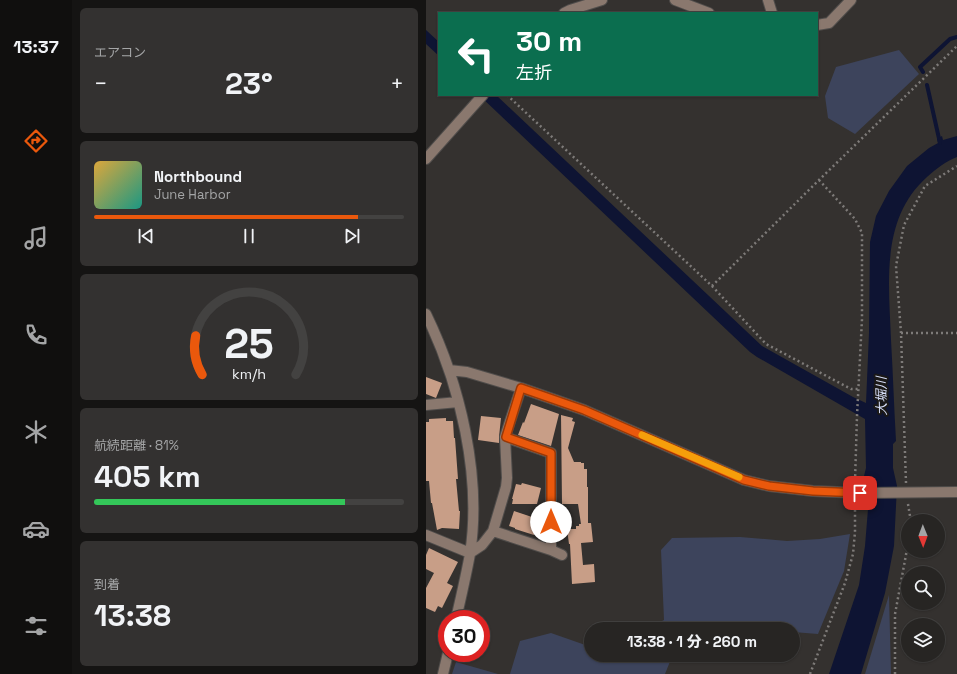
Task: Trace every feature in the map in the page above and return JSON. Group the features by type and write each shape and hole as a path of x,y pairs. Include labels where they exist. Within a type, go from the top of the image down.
{"street":[{"path":"566,12 602,0"},
{"path":"675,0 706,12"},
{"path":"768,0 772,12"},
{"path":"818,25 829,23 851,0"},
{"path":"426,158 481,97"},
{"path":"426,314 449,370 470,456 473,511 470,553 458,610"},
{"path":"449,370 467,372 521,388 584,410 744,480 769,486 813,491 858,493 957,492"},
{"path":"470,553 482,545 493,531 506,487 506,437 521,388"},
{"path":"426,404 458,402"},
{"path":"506,437 551,453 551,550"},
{"path":"493,531 562,555"},
{"path":"426,535 470,553"},
{"path":"443,674 446,662"}],"path":[{"path":"712,286 957,46"},
{"path":"508,96 712,286 766,344 851,389 859,389"},
{"path":"909,514 903,493 901,333 896,266 904,225 925,186 957,166"},
{"path":"810,674 845,583 853,554 858,493 857,416 862,319 862,233 855,219 819,180"},
{"path":"901,333 957,333"},
{"path":"896,674 895,614 905,558"}],"shaded area":[{"path":"899,50 919,74 855,134 828,118 825,96 836,67"},
{"path":"850,534 844,571 818,634 800,633 800,622 660,622 664,620 661,550 672,538 740,537 787,541 820,539"},
{"path":"889,595 891,674 865,674"},
{"path":"551,633 584,645 584,662 670,662 665,674 510,674 520,641"},
{"path":"456,662 498,674 452,674"}],"water":[{"path":"426,30 438,41 438,55 426,44"},
{"name":"大堀川","path":"480,96 497,96 762,346 866,403 869,333 870,242 876,216 889,191 907,166 929,148 938,143 937,139 942,136 943,140 957,136 957,157 941,166 927,177 912,194 901,212 894,232 889,275 889,297 896,441 893,444 893,468 897,486 894,546 885,593 861,674 829,674 859,585 865,546 868,509 861,500 866,498 862,484 866,468 865,419 750,352"}],"building":[{"path":"426,377 442,383 436,398 426,394"},
{"path":"531,404 559,414 551,446 518,435"},
{"path":"561,415 573,418 572,421 575,422 568,448 574,462 584,463 584,469 587,469 588,523 591,523 593,542 581,543 583,565 594,564 595,582 572,584 570,544 567,529 576,529 576,526 581,524 578,504 562,504"},
{"path":"481,416 501,418 499,443 478,440"},
{"path":"446,418 446,421 453,421 455,438 458,479 456,479 460,511 459,529 442,528 437,530 431,503 429,481 426,481 426,422 429,422 429,419"},
{"path":"522,483 541,488 537,504 512,504 516,484 521,485"},
{"path":"514,511 544,521 540,531 535,530 534,535 509,526"},
{"path":"429,548 458,562 447,583 453,586 442,608 438,606 435,612 426,608 426,588 434,573 426,569 426,555"}],"waterway":[{"path":"923,72 920,67 950,39 957,37"},
{"path":"927,85 940,143"}],"slow traffic":[{"path":"642,435 739,477"}],"route":[{"path":"551,522 551,453 506,437 521,388 584,410 744,480 769,486 813,491 860,493"}]}
